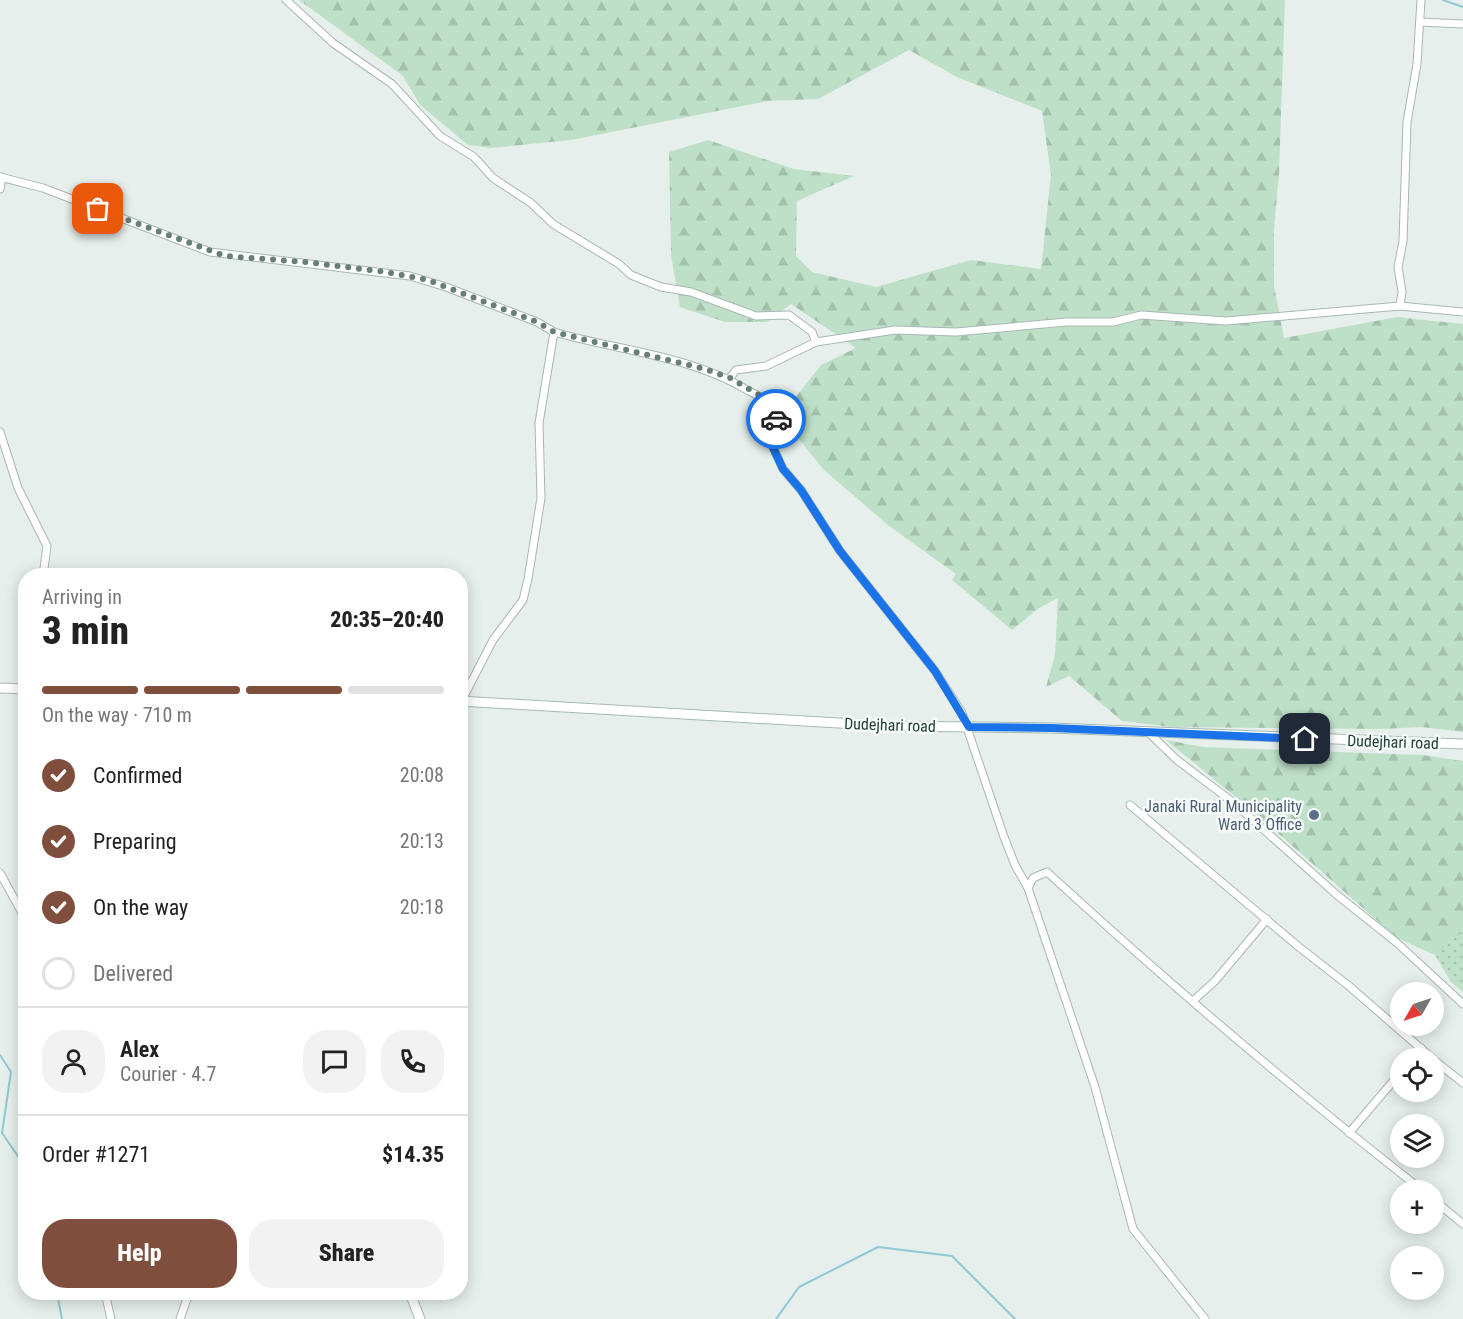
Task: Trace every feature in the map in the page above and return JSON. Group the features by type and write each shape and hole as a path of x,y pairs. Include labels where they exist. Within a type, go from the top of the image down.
{"street":[{"path":"286,0 333,43 392,84 440,136 474,157 493,178 531,203 553,224 620,264 631,275 661,286 691,292 756,316 789,315 812,332 816,342"},
{"path":"1400,306 1402,292 1398,267 1403,241 1407,122 1418,64 1421,0"},
{"path":"1420,22 1463,24"},
{"path":"0,189 1,177 43,188 210,252 410,276 446,287 554,332 656,355 730,378 773,403 780,410 773,424 770,441 783,469 801,490 840,551 935,671 969,727 1004,837 1015,865 1028,888 1095,1087 1132,1229 1205,1319"},
{"path":"730,378 736,370 766,366 816,342 896,330 978,331 1067,322 1113,321 1141,315 1226,321 1400,306 1463,312"},
{"path":"468,688 493,640 523,600 541,498 539,423 554,332"},
{"path":"0,432 18,488 48,546 44,568"},
{"path":"0,688 18,689"},
{"name":"Dudejhari road","path":"468,702 890,726 1148,732 1463,744"},
{"path":"1148,732 1177,760 1234,803 1337,895 1396,942 1463,1004"},
{"path":"1130,805 1369,1002 1421,1048"},
{"path":"1028,888 1033,878 1047,872 1122,941 1349,1133 1408,1180"},
{"path":"0,873 18,906"},
{"path":"1194,1000 1215,981 1267,919"},
{"path":"1444,1067 1463,1083"},
{"path":"1349,1133 1390,1085"},
{"path":"1444,1208 1463,1224"},
{"path":"107,1300 111,1319"},
{"path":"180,1319 187,1300"},
{"path":"413,1300 420,1319"}],"green space":[{"path":"299,0 1285,0 1279,173 1274,230 1274,286 1284,338 1397,317 1463,324 1463,732 1422,727 1382,729 1172,727 1122,721 1069,676 1046,687 1055,655 1058,598 1039,608 1012,630 952,580 956,574 889,526 823,469 788,425 791,403 821,365 856,348 791,304 767,322 725,322 680,307 671,255 669,152 708,140 794,169 854,176 797,201 796,256 812,272 876,287 971,260 1041,269 1051,175 1042,111 957,77 909,50 818,99 768,101 571,140 491,148 468,145 420,105 403,76"},
{"path":"1166,740 1203,747 1422,755 1463,761 1463,931 1435,955 1397,938 1248,807"},
{"path":"1463,931 1463,992 1451,982 1435,955"}],"waterway":[{"path":"1443,0 1463,7"},
{"path":"0,1055 11,1072 2,1133 18,1156"},
{"path":"776,1319 799,1287 878,1247 952,1256 1015,1319"},
{"path":"58,1300 62,1319"}],"way so far":[{"path":"98,209 225,256 305,262 386,272 428,280 498,309 537,322 554,332 656,355 730,378 773,403 780,410 776,419"}],"place":[{"name":"Janaki Rural Municipality Ward 3 Office","path":"1314,815"}],"route":[{"path":"776,419 770,441 783,469 801,490 840,551 935,671 969,727 1052,728 1305,739"}]}
